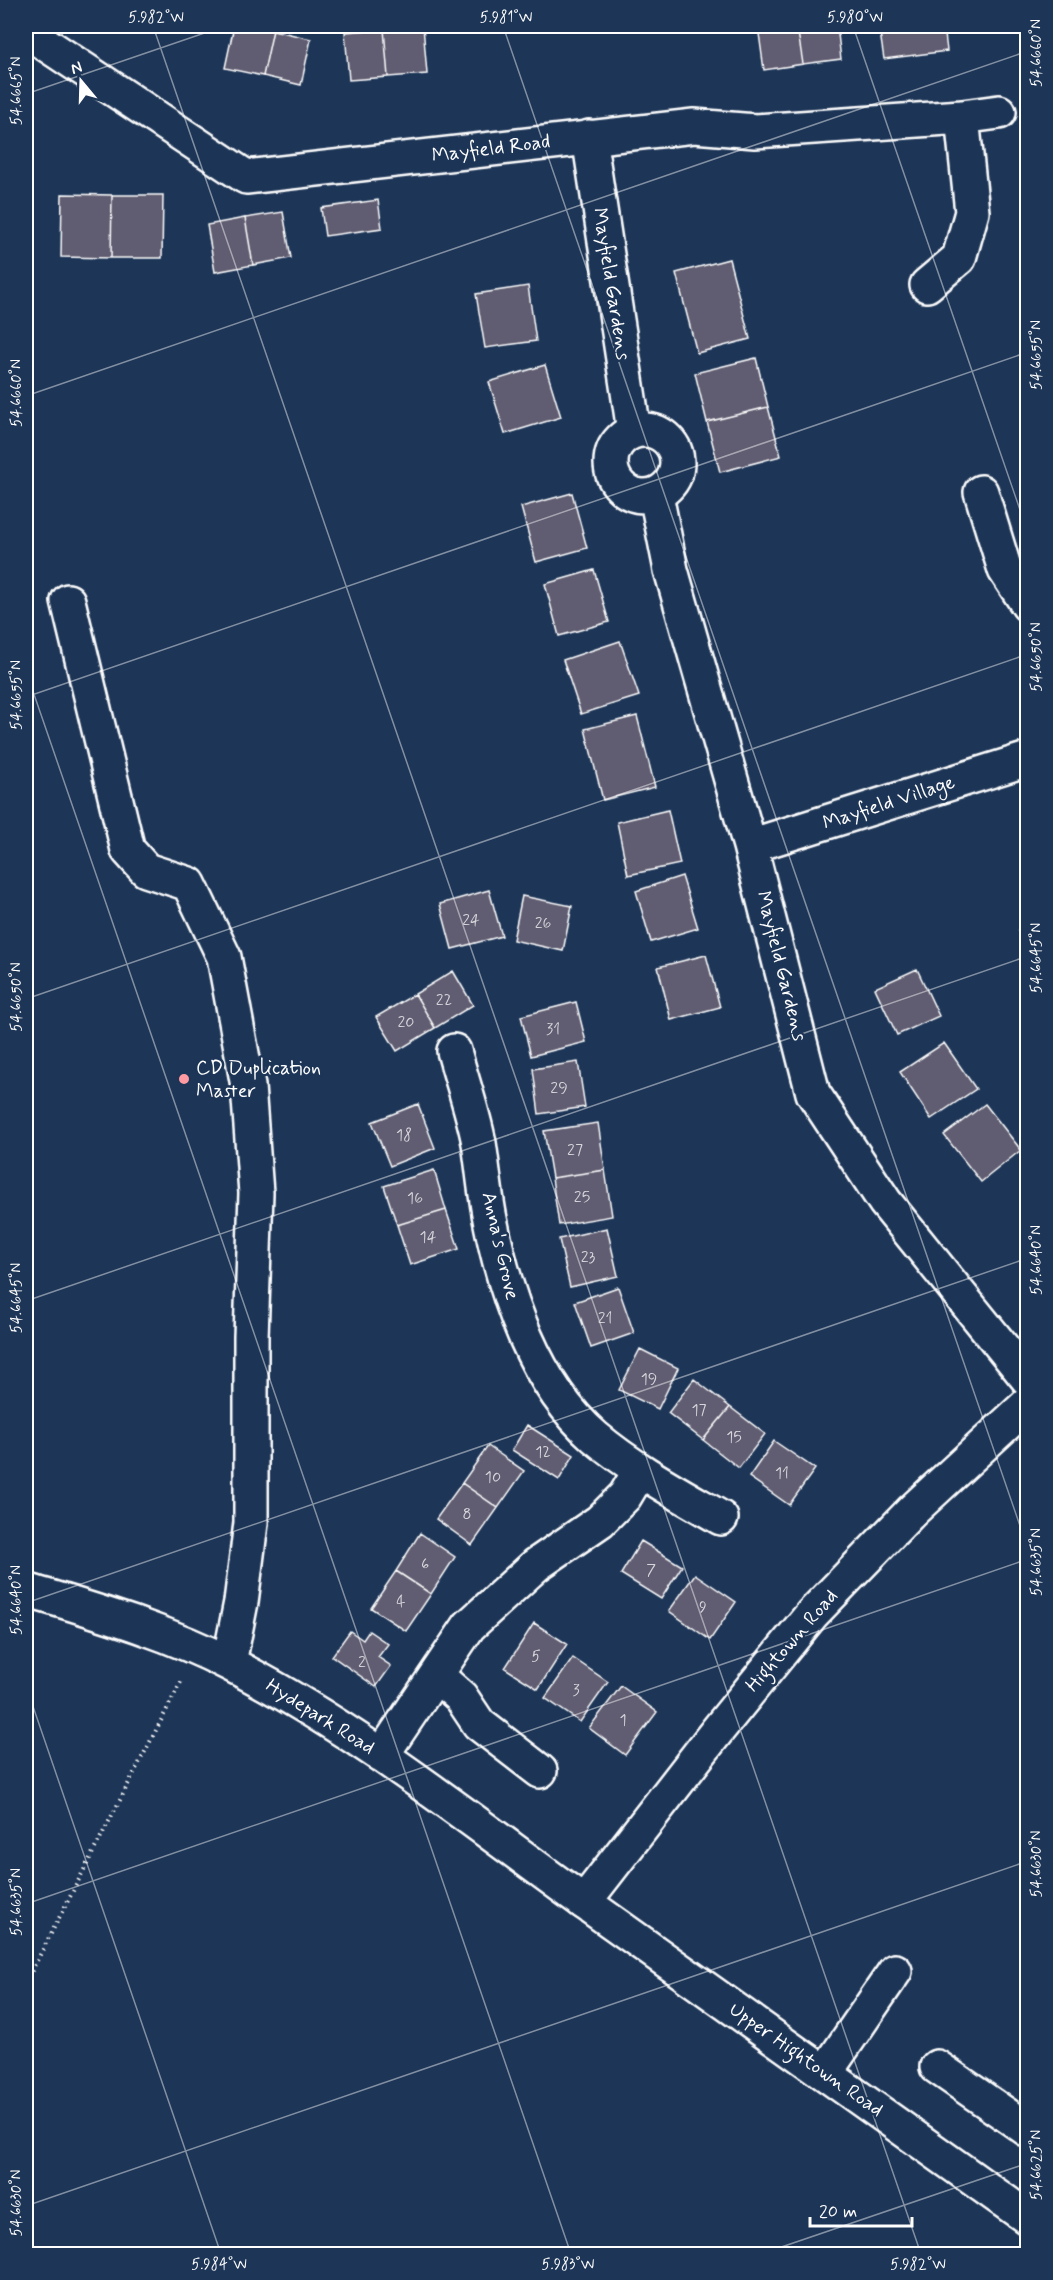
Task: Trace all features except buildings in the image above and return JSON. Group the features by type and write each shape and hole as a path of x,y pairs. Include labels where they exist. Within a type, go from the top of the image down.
{"street":[{"path":"26,31 31,26"},
{"name":"Mayfield Road","path":"26,31 246,177 694,126 755,131 962,117 999,112"},
{"path":"927,285 959,258 972,212 962,117"},
{"name":"Mayfield Gardens","path":"589,137 634,431"},
{"path":"645,429 667,438 678,458 678,469 674,480 656,495 635,496 625,491 612,474 610,464 617,443 634,431 645,429"},
{"path":"981,492 1005,570 1028,605"},
{"name":"Mayfield Gardens","path":"656,495 671,570 750,846 813,1092 885,1202 1028,1379"},
{"path":"68,601 128,850 146,870 189,884 224,957 248,1086 256,1193 251,1337 251,1523 241,1602 229,1663"},
{"name":"Mayfield Village","path":"750,846 1028,759"},
{"name":"Anna's Grove","path":"454,1051 478,1141 490,1219 508,1292 536,1359 562,1401 594,1436 640,1471 721,1518"},
{"name":"Hightown Road","path":"584,1902 717,1731 812,1614 912,1511 1028,1404"},
{"path":"382,1755 469,1626 536,1565 600,1521 625,1496 640,1471"},
{"name":"Hydepark Road","path":"26,1590 128,1621 229,1663 289,1696 382,1755 584,1902"},
{"path":"436,1675 461,1697 479,1724 540,1771"},
{"name":"Upper Hightown Road","path":"584,1902 1028,2218"},
{"path":"825,2073 895,1971"},
{"path":"937,2067 1028,2130"}],"path":[{"path":"26,1982 197,1650"}],"place":[{"name":"CD Duplication Master","path":"184,1079"}]}
